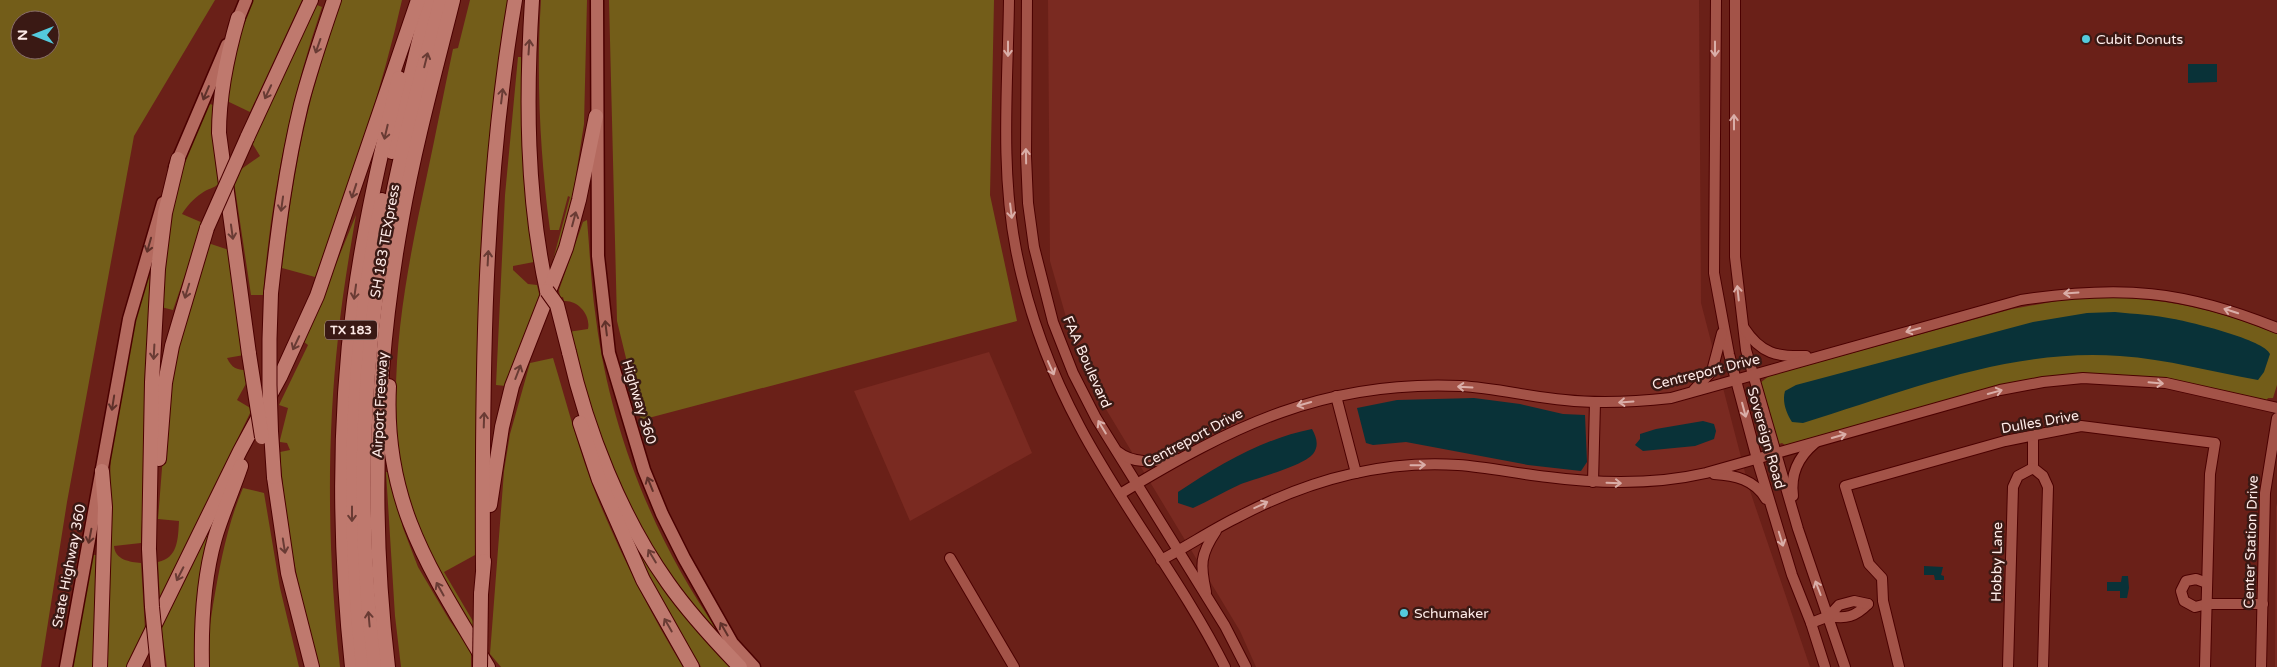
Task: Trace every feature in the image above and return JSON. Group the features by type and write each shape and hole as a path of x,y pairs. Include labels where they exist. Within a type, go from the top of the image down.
{"highway":[{"path":"151,497 158,469 165,383 172,346 207,228 311,0"},
{"path":"271,477 268,350 271,293 282,198 291,151 314,59 334,0"},
{"path":"134,667 240,451 280,377 317,296 418,0"},
{"name":"TX 183","path":"352,667 345,591 342,514 343,433 348,356 354,303 369,211 418,0"},
{"name":"SH 183 TEXpress","path":"363,667 356,598 352,497 355,407 361,330 380,211 429,0"},
{"name":"SH 183 TEXpress","path":"374,667 363,509 365,412 371,332 394,187 441,0"},
{"name":"Airport Freeway","path":"388,667 379,574 377,448 384,337 392,276 409,183 453,0"},
{"path":"486,667 482,594 482,469 487,275 494,164 515,0"},
{"path":"532,0 528,58 528,117 532,183 540,258 547,291 566,353 593,434 613,483 640,536 667,582 686,607 740,667"},
{"path":"238,18 225,66 219,114 219,134 249,354 288,573 312,667"},
{"path":"483,569 494,470 512,386 566,248 579,200 596,116"},
{"path":"158,667 152,615 149,549 152,382 158,269 165,213 178,159"},
{"path":"392,276 393,338 388,402 396,476 402,504 413,535 429,568 486,667"},
{"path":"566,353 581,430 603,488 643,580 692,667"},
{"path":"202,667 203,609 215,538 242,466 249,436"},
{"path":"100,667 105,507 102,471"}],"main road":[{"path":"102,471 129,319 152,236 178,159 246,0"},
{"path":"596,116 597,0"},
{"name":"Highway 360","path":"596,116 598,256 609,353 644,470 662,514 684,558 732,643 754,667"},
{"name":"State Highway 360","path":"66,667 102,471"}],"street":[{"path":"1009,0 1007,156 1010,201 1016,248 1037,331 1051,367 1081,428 1225,667"},
{"name":"FAA Boulevard","path":"1027,0 1026,156 1028,203 1034,246 1053,322 1073,373 1115,449 1207,598 1246,667"},
{"name":"Sovereign Road","path":"1716,0 1714,273 1723,329 1772,509 1792,575 1811,623 1825,667"},
{"name":"Sovereign Road","path":"1735,0 1735,257 1742,325 1753,376 1775,454 1798,529 1845,667"},
{"path":"1026,292 1043,287"},
{"name":"Centreport Drive","path":"1120,494 1180,459 1248,423 1307,403 1386,388 1428,386 1491,388 1564,400 1595,402 1641,401 1692,392 1753,376 2021,300 2065,293 2102,291 2158,294 2186,299 2242,314 2277,328"},
{"path":"1742,325 1752,339 1769,352 1784,357 1822,355"},
{"path":"1692,392 1712,371 1723,329"},
{"path":"1161,560 1264,504 1298,490 1383,467 1412,464 1458,465 1593,482 1661,482 1706,473 2000,390 2083,378 2166,383 2277,408"},
{"path":"1336,396 1356,473"},
{"path":"1593,482 1595,402"},
{"name":"Center Station Drive","path":"2261,667 2266,493 2277,418"},
{"name":"Dulles Drive","path":"1899,667 1883,601 1882,578 1868,564 1846,486 1940,459 2081,426 2215,443 2210,474 2205,667"},
{"path":"2033,436 2033,468 2043,476 2048,487 2044,667"},
{"path":"1798,529 1791,484 1794,472 1806,451 1817,442"},
{"path":"1115,449 1125,458 1143,461 1180,459"},
{"name":"Hobby Lane","path":"2008,667 2013,486 2018,476 2033,468"},
{"path":"1706,473 1743,478 1763,494 1772,509"},
{"path":"1207,598 1201,567 1202,556 1218,528"},
{"path":"950,558 1014,667"},
{"path":"2207,583 2202,580 2191,579 2183,585 2184,601 2189,605 2201,606 2207,600 2263,604"},
{"path":"1811,623 1828,616"}],"shaded area":[{"path":"0,0 215,0 134,136 67,502 41,667 0,667"},
{"path":"252,0 302,0 250,112 227,101 236,41"},
{"path":"341,0 402,0 394,35 363,140 315,277 282,268 302,138 312,95"},
{"path":"470,0 510,0 475,555 444,572 474,623 473,629 431,555 414,516 403,475 396,401 400,324 412,248 453,49 458,48"},
{"path":"541,0 587,0 584,124 573,194 555,263 553,260 570,197 568,196 559,230 550,230 540,115"},
{"path":"609,0 994,0 990,195 1017,321 641,420 617,321"},
{"path":"1048,0 1699,0 1701,303 1749,488 1810,667 1256,667 1240,631 1095,391 1072,338 1050,261"},
{"path":"317,5 322,7 300,77 277,185 263,295 251,295 234,182 240,170 260,156 252,143 296,45"},
{"path":"518,57 521,57 523,158 534,262 513,266 513,270 528,284 537,285 540,298 506,386 496,385 505,195"},
{"path":"209,104 214,105 212,126 219,183 204,191 188,205 182,214 203,223 173,310 161,307 165,236 177,177"},
{"path":"356,215 346,276 334,379 330,461 331,544 340,667 319,667 305,614 289,534 280,452 290,450 287,443 280,442 288,408 279,405 308,345 304,342"},
{"path":"587,220 596,319 612,401 624,442 638,482 655,521 695,596 718,631 716,634 675,585 637,522 598,433 568,332 588,329 587,319 579,306 569,301 564,301 563,297 560,298 559,290 583,222"},
{"path":"208,243 229,250 244,355 227,358 235,368 247,370 248,380 237,400 252,409 160,600 158,562 170,556 176,547 179,521 158,519 167,405 174,360"},
{"path":"149,260 153,262 141,543 114,546 115,551 120,557 128,561 141,563 145,629 127,667 104,667 111,450 127,350"},
{"path":"2134,298 2196,308 2277,334 2277,385 2273,398 2268,398 2266,401 2142,376 2066,375 1978,392 1785,445 1779,444 1776,440 1760,383 1769,376 2012,309 2068,299"},
{"path":"989,352 1032,453 910,521 854,391"},
{"path":"553,358 597,497 637,584 683,667 501,667 490,654 504,471 510,434 530,363"},
{"path":"386,472 390,472 403,528 418,567 450,621 471,651 471,667 401,667 395,616"},
{"path":"243,488 264,493 280,588 299,667 208,667 209,636 218,575 228,531"},
{"path":"2277,503 2277,667 2275,667 2276,507"},
{"path":"206,534 209,536 196,667 167,667 161,624"},
{"path":"635,538 734,667 701,667 664,604 631,540"},
{"path":"91,555 99,555 95,667 71,667"}],"water":[{"path":"2188,64 2217,64 2217,82 2188,83"},
{"path":"2115,312 2174,319 2211,328 2255,343 2270,354 2264,372 2258,380 2155,360 2120,356 2079,355 1999,365 1959,374 1803,423 1792,422 1785,407 1785,391 1796,385 2033,322 2087,313"},
{"path":"1474,398 1520,404 1563,414 1585,415 1587,462 1581,471 1528,465 1406,442 1373,445 1366,443 1357,408 1397,400"},
{"path":"1703,421 1714,424 1716,431 1714,439 1695,446 1643,451 1635,445 1640,439 1640,434 1656,429"},
{"path":"1312,429 1316,439 1316,448 1313,454 1300,463 1241,484 1193,508 1178,503 1178,492 1226,462 1276,439"},
{"path":"1924,566 1943,567 1941,575 1944,576 1944,580 1935,580 1934,575 1924,575"},
{"path":"2122,576 2128,576 2129,588 2127,598 2120,598 2120,591 2107,591 2107,582 2121,582"}],"place":[{"name":"Cubit Donuts","path":"2086,39"},
{"name":"Schumaker","path":"1404,613"}]}
